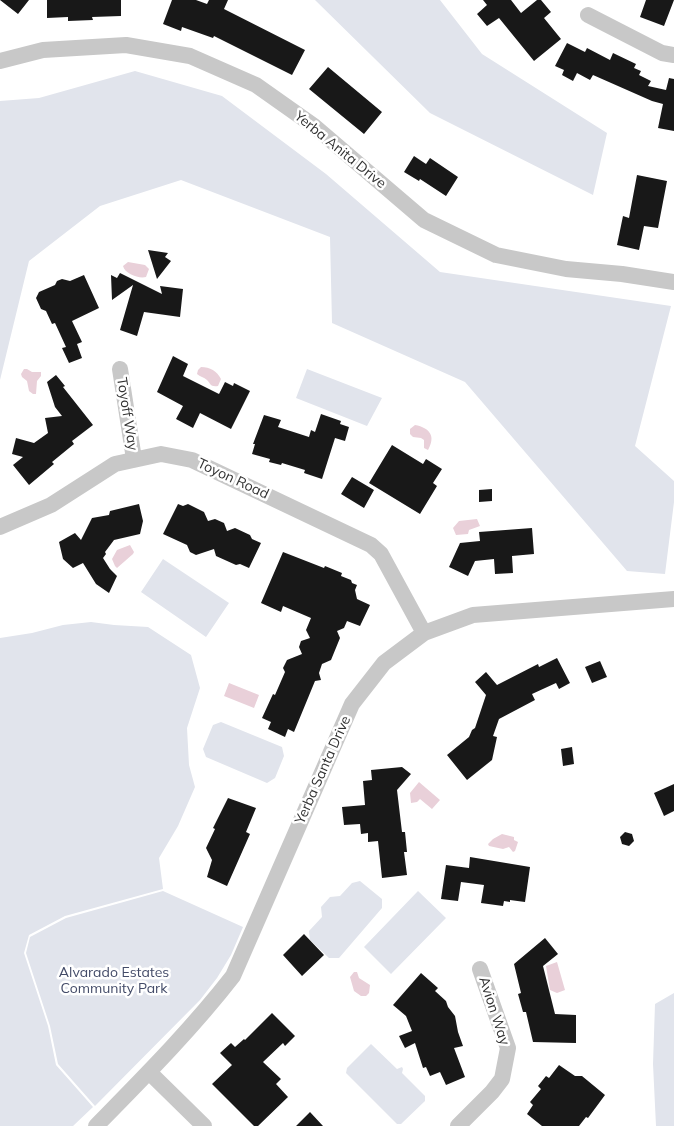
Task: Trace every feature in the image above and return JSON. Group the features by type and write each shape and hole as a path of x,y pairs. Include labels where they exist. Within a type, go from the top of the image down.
{"street":[{"path":"588,15 662,52 674,56"},
{"name":"Yerba Anita Drive","path":"0,61 42,50 126,45 190,56 256,85 314,126 424,220 496,255 566,270 622,274 674,282"},
{"name":"Toyoff Way","path":"120,369 134,459"},
{"name":"Toyon Road","path":"0,527 51,505 115,464 161,454 192,460 371,545 381,554 424,633"},
{"name":"Yerba Santa Drive","path":"96,1126 206,1011 233,976 352,704 384,663 424,633 474,615 674,599"},
{"name":"Avion Way","path":"458,1126 492,1092 502,1079 508,1048 480,969"},
{"path":"149,1072 204,1126"}],"green space":[{"path":"315,0 440,0 482,54 607,133 593,195 430,113"},
{"path":"135,71 222,96 326,174 440,272 671,306 635,446 674,481 674,502 665,574 627,571 465,382 332,323 330,237 181,180 100,206 29,261 0,380 0,101 39,98"},
{"path":"307,369 382,398 367,426 296,398"},
{"path":"163,559 229,603 206,637 141,592"},
{"path":"91,622 148,627 191,655 200,688 187,728 189,765 195,787 178,826 159,858 163,889 65,916 29,935 24,953 48,1026 56,1065 93,1107 73,1126 0,1126 0,638 32,633 63,625"},
{"path":"221,722 282,747 284,756 275,778 267,783 206,757 203,749 213,725"},
{"path":"360,881 382,899 382,908 339,958 329,958 310,940 309,931 322,917 321,907 330,897 340,896 352,883"},
{"name":"Alvarado Estates Community Park","path":"163,891 243,927 231,955 217,978 200,1000 95,1106 58,1064 50,1026 26,953 30,937 66,918"},
{"path":"418,891 446,918 391,974 364,947"},
{"path":"674,993 674,1126 656,1126 653,1064 655,1004"},
{"path":"371,1044 397,1069 402,1067 402,1073 425,1096 425,1101 401,1124 397,1124 346,1073 347,1068"}],"shaded area":[{"path":"128,262 145,265 149,269 146,277 136,277 129,274 123,266"},
{"path":"201,367 210,369 217,374 221,379 218,386 212,386 206,379 197,374"},
{"path":"24,369 32,372 41,372 41,376 37,381 36,394 29,391 27,381 22,377 21,374"},
{"path":"415,425 424,428 430,433 431,441 428,450 424,448 424,440 413,437 410,434 410,429"},
{"path":"477,519 480,526 469,530 468,534 456,535 453,528 459,521"},
{"path":"130,545 134,552 133,554 117,568 112,559 117,550"},
{"path":"229,683 259,695 254,708 224,696"},
{"path":"419,782 440,800 432,809 420,799 417,802 411,803 410,793"},
{"path":"502,834 514,837 514,840 518,842 515,851 513,852 509,847 503,849 489,846 488,844 493,839"},
{"path":"557,962 565,990 557,993 550,990 546,966"},
{"path":"354,972 357,972 359,978 370,985 369,993 366,996 361,996 354,991 350,977"}],"building":[{"path":"0,0 29,0 18,14"},
{"path":"47,0 121,0 121,16 92,17 93,20 68,21 68,17 47,18"},
{"path":"172,0 196,0 207,4 209,0 228,0 224,9 305,50 292,75 214,36 213,38 182,27 181,31 163,24"},
{"path":"483,0 511,0 521,13 537,0 541,0 551,12 544,18 561,39 534,61 499,18 487,26 477,14 487,5"},
{"path":"646,0 674,0 664,26 640,17"},
{"path":"567,43 585,52 587,48 610,60 613,53 636,64 634,68 641,71 639,75 651,81 648,86 666,90 669,78 674,79 674,131 658,128 663,104 593,75 590,80 577,73 573,81 562,75 564,70 555,66"},
{"path":"328,67 382,112 364,134 309,89"},
{"path":"414,156 426,164 430,158 458,177 446,196 420,179 419,181 404,172"},
{"path":"637,175 667,181 658,228 644,226 639,250 617,245 623,216 629,218"},
{"path":"148,250 168,253 165,257 171,261 157,279"},
{"path":"120,273 162,294 160,286 183,289 180,317 144,312 137,336 120,330 133,285 112,300 111,275 117,278"},
{"path":"84,275 99,308 72,321 82,342 77,344 82,358 69,363 62,348 66,347 55,323 52,324 46,311 41,309 36,298 39,292 55,285 57,281 62,279 70,281"},
{"path":"173,356 188,364 183,376 219,394 225,382 233,386 234,383 250,391 231,429 200,413 193,428 176,419 183,406 157,392"},
{"path":"56,375 65,386 63,387 93,425 72,441 74,444 52,462 54,464 29,485 13,465 23,457 12,454 16,438 34,443 48,433 45,418 62,416 55,407 47,382"},
{"path":"321,414 341,421 340,424 349,427 345,441 335,438 322,479 304,473 305,470 282,463 281,465 269,462 270,459 252,454 255,444 253,444 264,415 281,420 278,427 309,437 311,430 315,432"},
{"path":"392,445 423,464 426,459 442,469 433,483 437,486 420,514 369,483"},
{"path":"352,477 374,490 364,508 341,494"},
{"path":"492,489 492,501 479,502 479,490"},
{"path":"139,504 143,521 140,534 114,540 105,552 106,554 103,558 117,576 109,593 96,584 83,563 73,568 63,559 59,542 75,533 81,540 92,518 109,515 110,511"},
{"path":"178,504 183,506 188,504 204,512 208,521 215,519 224,523 227,531 235,528 261,543 249,568 240,564 236,565 216,556 214,549 196,555 190,552 187,545 163,534"},
{"path":"532,528 534,554 512,556 513,573 495,574 494,559 475,561 468,576 449,567 460,543 480,541 479,532"},
{"path":"283,552 342,573 341,576 357,585 355,590 357,599 370,605 360,626 347,621 344,628 337,631 340,638 331,660 322,664 319,673 321,680 315,681 294,732 288,729 285,737 268,729 271,722 262,718 285,672 283,668 287,660 302,654 299,647 301,641 310,638 306,630 311,618 283,606 281,612 261,603"},
{"path":"557,658 570,683 559,689 556,683 532,694 535,700 499,719 493,736 497,737 492,760 467,780 447,755 469,737 475,728 486,695 475,682 486,672 497,685 538,664 539,667"},
{"path":"600,661 607,677 592,683 585,667"},
{"path":"572,747 574,764 563,766 561,749"},
{"path":"402,767 411,774 397,790 402,832 405,832 407,852 404,852 407,875 382,878 378,841 368,842 368,833 361,834 360,824 344,825 342,807 365,805 363,781 372,780 371,770"},
{"path":"674,784 674,811 664,816 654,793"},
{"path":"228,798 256,808 246,832 250,834 227,886 207,877 212,860 206,848 215,829 213,828"},
{"path":"625,832 632,834 634,841 629,846 622,844 620,837"},
{"path":"470,857 530,867 525,902 504,901 503,906 481,903 484,885 461,882 458,901 441,899 446,865 469,868"},
{"path":"304,934 324,955 302,976 283,955"},
{"path":"545,938 558,954 543,966 555,1014 576,1015 576,1043 533,1042 526,1012 523,1012 518,994 521,993 514,964"},
{"path":"421,973 438,988 435,991 446,1001 455,1016 463,1046 454,1048 465,1077 446,1085 440,1072 430,1076 426,1067 423,1068 415,1043 405,1048 399,1036 412,1031 406,1016 393,1005"},
{"path":"272,1013 295,1036 285,1046 283,1043 263,1062 281,1079 276,1084 288,1097 258,1126 254,1126 212,1084 232,1065 220,1053 231,1043 235,1047 245,1040"},
{"path":"559,1065 575,1076 582,1076 605,1095 588,1118 586,1117 579,1126 542,1126 527,1114 533,1105 530,1102 541,1089 538,1086 546,1076 549,1078"},
{"path":"310,1112 323,1126 296,1126"}]}
